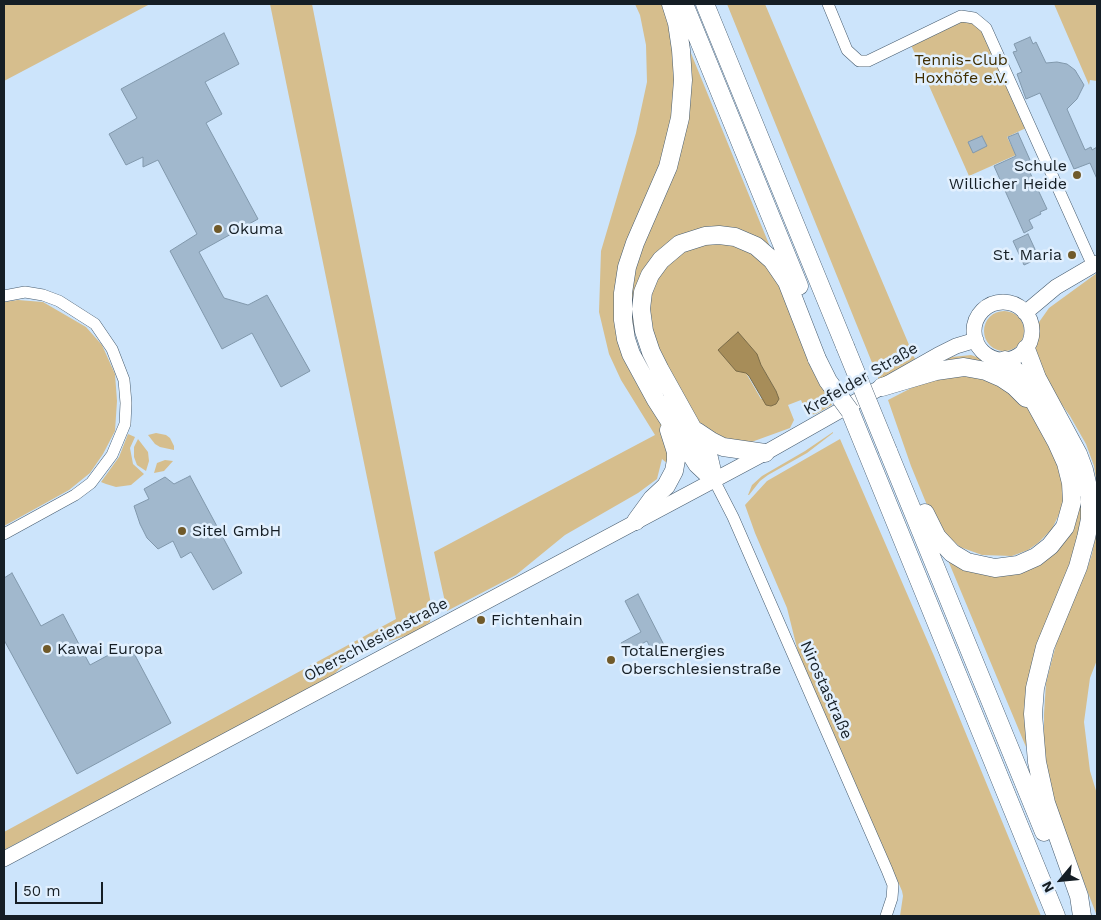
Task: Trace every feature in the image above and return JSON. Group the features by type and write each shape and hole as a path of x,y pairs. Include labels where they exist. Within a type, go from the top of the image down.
{"highway":[{"path":"671,4 677,23 681,50 682,92 680,118 668,167 637,237 629,261 622,303 624,330 631,354 656,400 697,464 714,480"},
{"path":"684,4 822,357"},
{"path":"705,4 803,242 850,346 893,450 1078,916"},
{"path":"714,480 709,458 651,352 641,316 643,292 650,275 661,260 675,247 700,237 722,235 740,238 762,250 778,268 787,282 850,411 1056,916"},
{"path":"1026,349 1037,378 1078,454 1090,496 1090,519 1085,543 1078,567 1043,654 1035,688 1033,714 1037,762 1043,794 1079,896 1082,916"},
{"path":"893,450 934,532 944,546 957,557 972,564 990,568 1005,568 1028,562 1044,552 1061,534 1068,518 1072,502 1070,476 1060,450 1019,374 1005,360"},
{"path":"882,387 948,368 964,367 978,369 994,374 1014,386 1031,404 1050,431"},
{"path":"636,521 652,499 666,486 676,466 676,452 673,442 656,400"},
{"path":"692,427 702,436 723,447 765,453"}],"main road":[{"path":"1025,313 1052,290 1095,264"},
{"path":"1001,303 1018,307 1025,313 1032,328 1026,349 1019,355 1005,360 996,359 984,353 976,340 975,324 985,310 992,305 1001,303"},
{"name":"Krefelder Straße","path":"765,453 949,350 976,340"},
{"name":"Oberschlesienstraße","path":"4,859 765,453"}],"street":[{"path":"828,4 847,50 859,61 868,60 961,16 974,18 986,28 1095,264"},
{"path":"4,296 26,292 43,294 59,301 95,324 112,349 124,380 126,403 124,424 112,455 91,483 75,495 4,534"},
{"name":"Nirostastraße","path":"714,480 733,517 893,885 892,898 886,916"}],"green space":[{"path":"4,4 150,4 4,81"},
{"path":"270,4 312,4 431,604 430,622 414,633 381,644 346,663 331,677 4,850 4,832 396,619"},
{"path":"635,4 663,4 667,15 674,64 674,107 668,141 655,180 629,237 619,343 633,377 668,436 670,466 662,459 657,479 638,493 565,535 516,575 447,611 434,552 655,435 621,380 609,354 599,312 601,251 636,133 647,82 646,45 640,15"},
{"path":"727,4 765,4 915,359 879,380"},
{"path":"1054,4 1097,4 1097,81 1090,80 1089,85"},
{"name":"Tennis-Club Hoxhöfe e.V.","path":"964,21 973,23 984,34 1026,128 1007,137 1016,155 969,176 911,45"},
{"path":"686,41 773,254 711,232 644,279 649,368 640,348 632,322 630,301 637,256 671,170"},
{"path":"712,242 733,246 750,253 766,265 778,281 832,405 816,414 807,415 801,400 788,405 794,420 790,428 746,444 734,443 706,432 694,416 656,347 648,311 650,294 660,273 672,260 689,249","holes":["761,365 776,391 761,399 746,373"]},
{"path":"1097,273 1097,485 1094,466 1086,444 1070,416 1052,391 1033,346 1037,325 1049,308"},
{"path":"18,300 43,302 86,327 102,345 115,374 117,401 115,431 90,473 69,490 4,526 4,302"},
{"path":"1004,311 1018,317 1024,331 1018,345 1004,351 990,345 984,331 990,317"},
{"path":"971,355 996,364 1013,374 942,362 952,357"},
{"path":"1025,360 1089,508 1027,703 1026,747 942,546 1008,571 1077,513 1019,366"},
{"path":"959,373 995,380 1019,398 1039,422 1062,468 1064,500 1052,529 1028,550 1012,556 982,555 960,547 940,529 929,510 911,466 888,400 925,381"},
{"path":"833,432 807,453 768,475 748,495 752,485 762,476"},
{"path":"156,433 170,438 174,450 155,444 148,435"},
{"path":"128,434 135,437 130,448 133,464 144,474 131,485 116,487 101,482 119,457"},
{"path":"138,439 148,452 149,461 146,471 137,465 134,457 134,447"},
{"path":"840,439 934,656 1041,916 900,916 902,891 798,652 787,608 745,505 767,481"},
{"path":"165,460 173,461 164,471 154,473 157,463"},
{"path":"1097,525 1097,660 1090,678 1084,722 1090,771 1097,794 1097,916 1054,805 1044,763 1044,714 1046,683 1060,629 1087,569 1092,554"}],"shaded area":[{"path":"738,332 757,354 776,391 779,399 776,404 766,405 749,376 746,373 736,371 718,350"}],"building":[{"name":"Okuma","path":"224,33 239,64 205,82 222,114 206,123 258,219 199,252 224,298 248,305 267,295 310,371 281,387 252,333 222,349 170,251 197,234 158,160 143,167 143,157 126,165 109,134 137,118 121,89"},
{"path":"1030,37 1033,44 1036,42 1046,63 1057,62 1067,64 1075,70 1084,85 1077,99 1067,109 1085,150 1091,147 1092,150 1097,147 1097,179 1090,163 1074,169 1040,93 1026,99 1017,74 1022,72 1013,52 1017,51 1014,44"},
{"path":"1018,133 1030,160 1025,162 1047,209 1029,220 1033,228 1024,233 994,166 1016,156 1008,137"},
{"path":"982,136 987,146 973,153 968,142"},
{"path":"1028,234 1039,258 1024,265 1013,241"},
{"name":"Sitel GmbH","path":"190,476 242,573 213,590 191,552 181,558 173,541 158,549 147,538 134,506 149,499 144,489 165,477 174,484"},
{"path":"12,573 41,626 63,614 90,665 129,644 171,723 77,774 4,640 4,578"},
{"path":"638,594 665,647 653,653 647,641 626,652 621,643 641,632 625,601"}],"place":[{"name":"Schule Willicher Heide","path":"1077,175"},
{"name":"Okuma","path":"218,229"},
{"name":"St. Maria","path":"1072,255"},
{"name":"Sitel GmbH","path":"182,531"},
{"name":"Fichtenhain","path":"481,620"},
{"name":"Kawai Europa","path":"47,649"},
{"name":"TotalEnergies Oberschlesienstraße","path":"611,660"}]}
